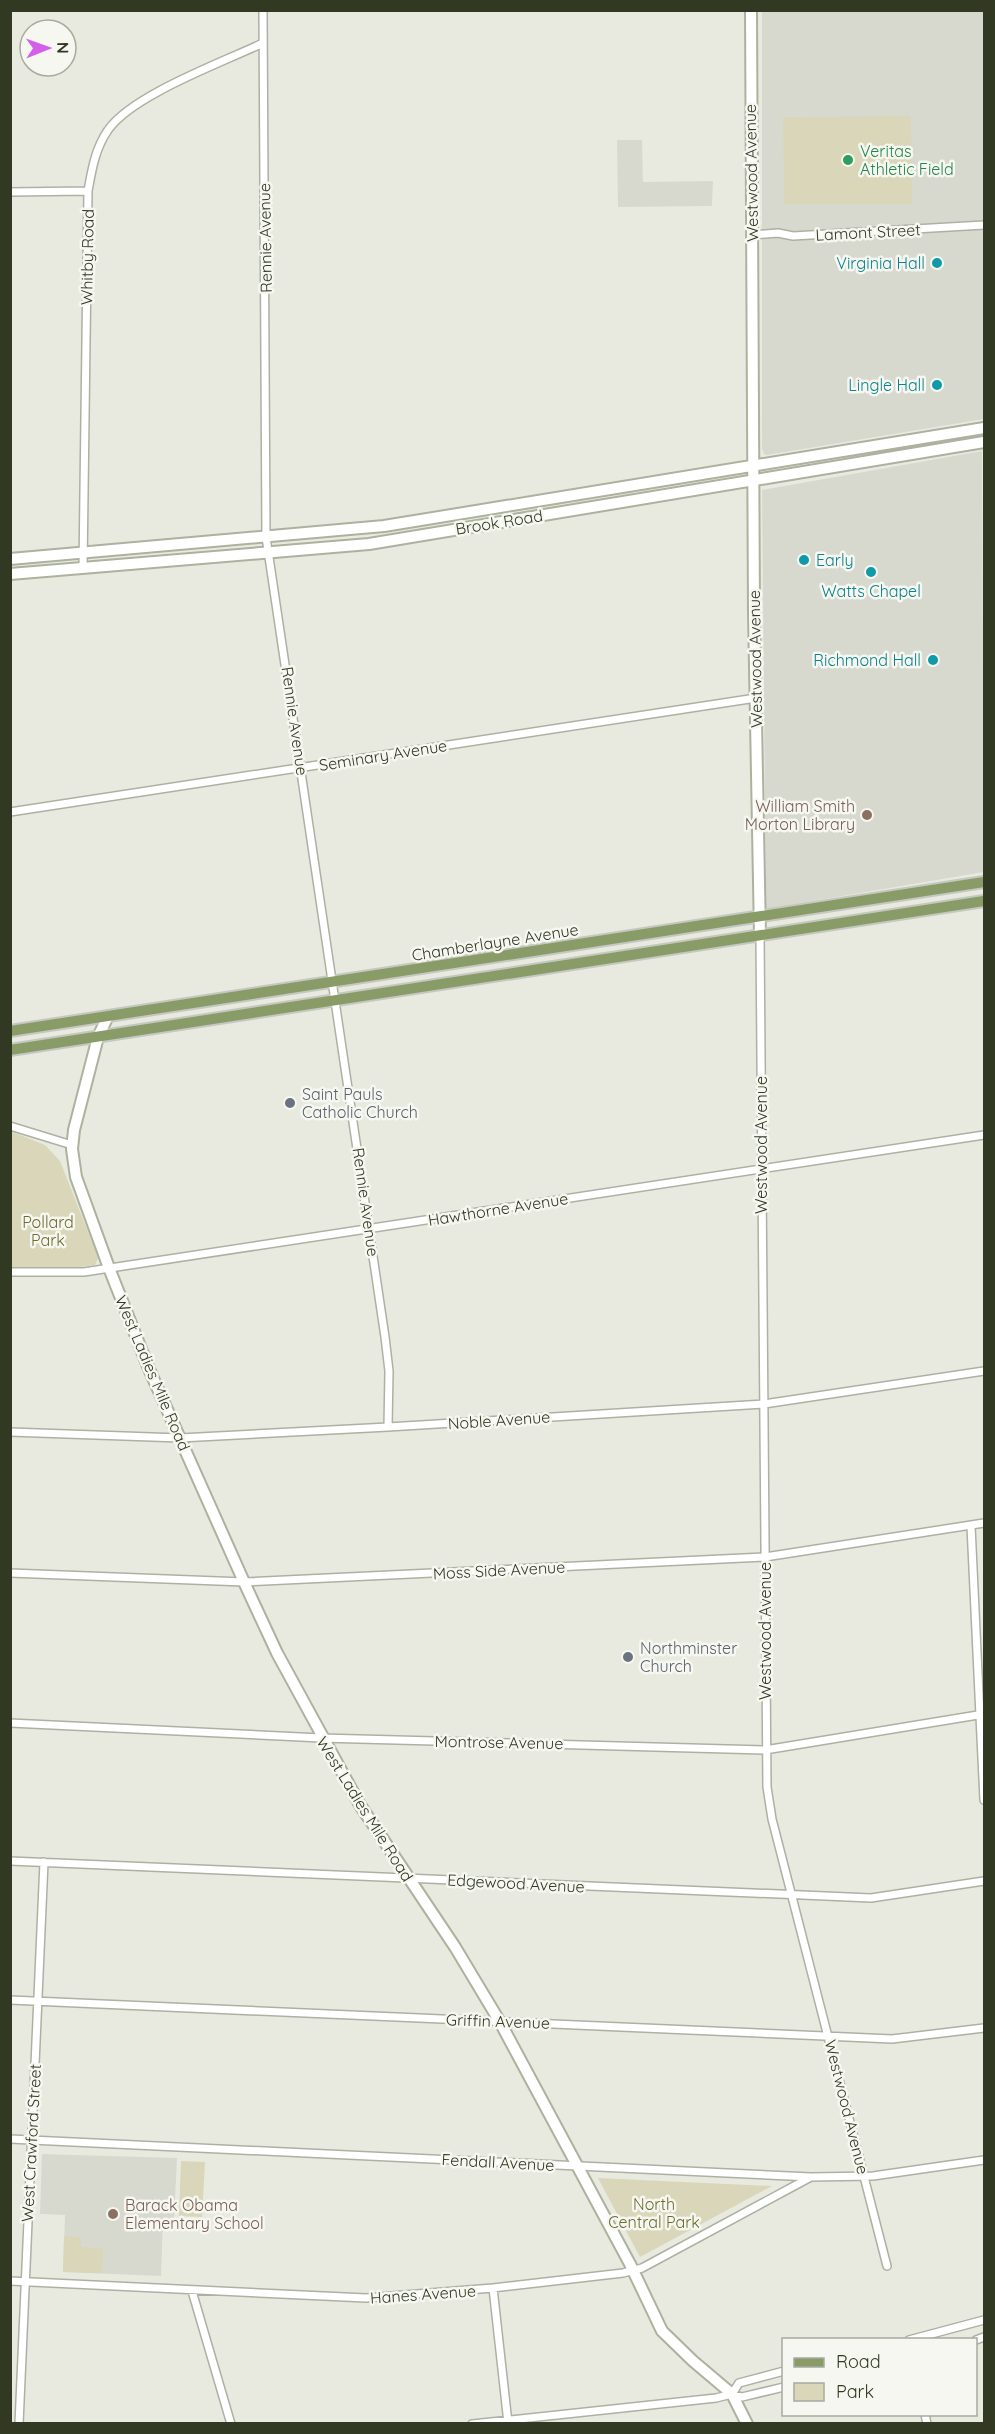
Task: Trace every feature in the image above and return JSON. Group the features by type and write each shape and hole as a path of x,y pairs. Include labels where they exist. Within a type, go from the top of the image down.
{"main road":[{"name":"Chamberlayne Avenue","path":"10,1031 984,882"},
{"name":"Chamberlayne Avenue","path":"10,1050 984,900"}],"street":[{"name":"Rennie Avenue","path":"263,10 266,537 337,1000 388,1354 387,1427"},
{"name":"Westwood Avenue","path":"751,10 765,1750 772,1819 887,2266"},
{"name":"Whitby Road","path":"83,568 88,190 95,155 109,128 142,100 263,43"},
{"path":"10,192 88,190"},
{"name":"Lamont Street","path":"752,234 778,233 790,236 984,225"},
{"name":"Brook Road","path":"10,559 384,526 984,428"},
{"name":"Brook Road","path":"10,574 377,542 984,442"},
{"name":"Seminary Avenue","path":"10,812 756,698"},
{"name":"West Ladies Mile Road","path":"108,1016 98,1037 72,1145 78,1184 109,1269 244,1582 321,1738 360,1805 455,1947 500,2022 633,2270 662,2331 732,2394 747,2424"},
{"path":"10,1126 72,1145"},
{"name":"Hawthorne Avenue","path":"10,1272 72,1274 109,1269 984,1135"},
{"name":"Noble Avenue","path":"10,1432 180,1438 764,1404 984,1371"},
{"name":"Moss Side Avenue","path":"10,1573 244,1582 765,1557 984,1524"},
{"path":"970,1526 982,1715 984,1800"},
{"name":"Montrose Avenue","path":"10,1723 321,1738 765,1750 982,1715"},
{"name":"Edgewood Avenue","path":"10,1861 871,1898 984,1881"},
{"name":"West Crawford Street","path":"19,2424 44,1862"},
{"name":"Griffin Avenue","path":"10,2000 892,2039 984,2028"},
{"name":"Fendall Avenue","path":"10,2139 811,2177 864,2176 984,2160"},
{"name":"Hanes Avenue","path":"10,2281 366,2298 493,2288 633,2270 811,2177"},
{"path":"493,2288 508,2422"},
{"path":"192,2291 231,2424"},
{"path":"916,2338 984,2320"},
{"path":"732,2394 739,2383 782,2371"},
{"path":"472,2424 508,2422 716,2398 732,2394 742,2397 782,2387"}],"shaded area":[{"path":"762,11 984,11 984,419 764,454 762,448"},
{"path":"617,140 642,140 643,182 713,181 712,206 618,207"},
{"path":"982,451 984,872 766,909 762,490"},
{"name":"Barack Obama Elementary School","path":"42,2154 177,2158 174,2221 163,2221 161,2276 63,2272 65,2215 40,2214"}],"green space":[{"name":"Veritas Athletic Field","path":"911,116 912,204 784,204 783,117"},
{"name":"Pollard Park","path":"10,1131 45,1145 60,1161 96,1252 98,1258 95,1265 65,1269 11,1267"},
{"path":"181,2161 205,2162 202,2217 179,2216"},
{"name":"North Central Park","path":"598,2178 772,2186 640,2257"},
{"path":"64,2236 81,2237 81,2247 103,2248 102,2273 63,2272"}],"place":[{"name":"Veritas Athletic Field","path":"848,160"},
{"name":"Virginia Hall","path":"937,263"},
{"name":"Lingle Hall","path":"937,385"},
{"name":"Early","path":"804,560"},
{"name":"Watts Chapel","path":"871,572"},
{"name":"Richmond Hall","path":"933,660"},
{"name":"William Smith Morton Library","path":"867,815"},
{"name":"Saint Pauls Catholic Church","path":"290,1103"},
{"name":"Northminster Church","path":"628,1657"},
{"name":"Barack Obama Elementary School","path":"113,2214"}]}
